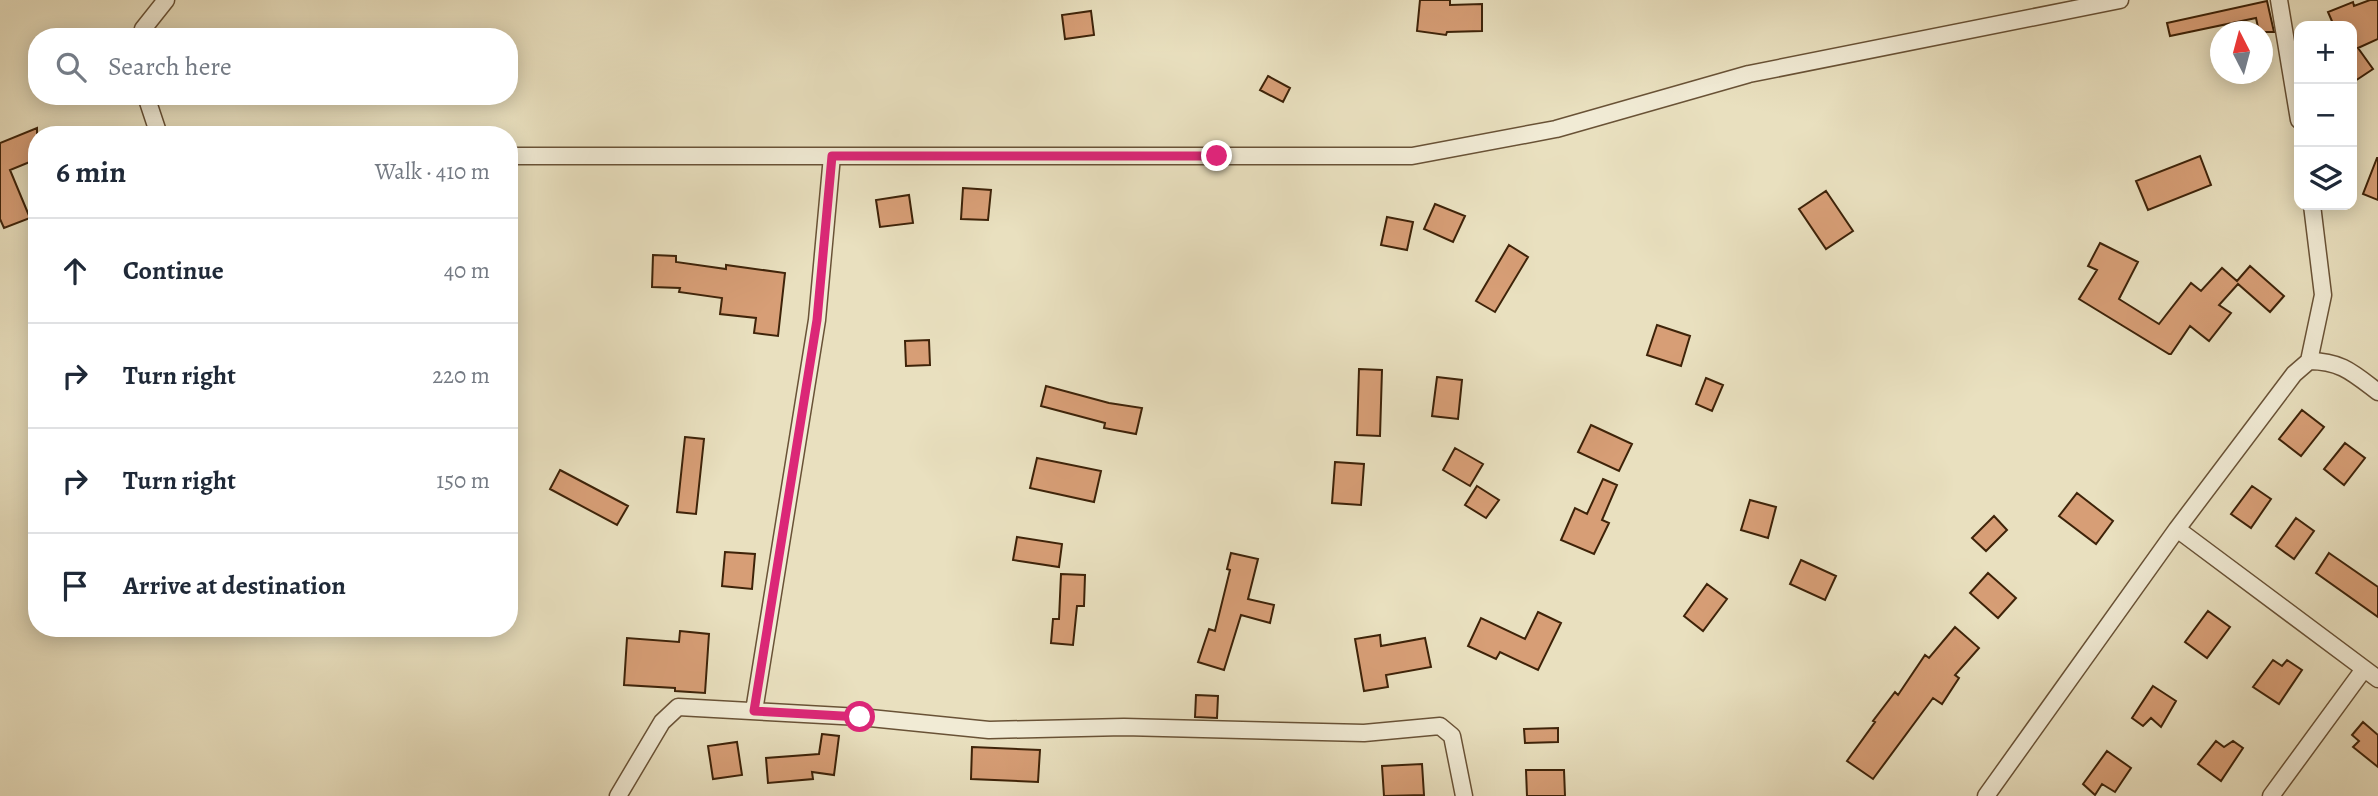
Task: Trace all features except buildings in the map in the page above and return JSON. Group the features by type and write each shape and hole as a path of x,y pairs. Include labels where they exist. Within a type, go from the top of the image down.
{"street":[{"path":"144,28 166,0"},
{"path":"518,156 1412,156 1556,128 1749,74 2120,0"},
{"path":"2279,0 2294,90"},
{"path":"149,105 156,126"},
{"path":"754,711 817,320 832,156"},
{"path":"1986,796 2177,528 2294,374 2309,361 2323,295 2313,210"},
{"path":"2309,361 2327,361 2348,370 2378,392"},
{"path":"2177,528 2378,679"},
{"path":"2271,796 2364,669"},
{"path":"618,796 662,722 678,707 860,717 989,730 1124,727 1364,733 1440,726 1452,736 1464,796"}],"route":[{"path":"860,717 754,711 817,320 832,156 1217,156"}]}
